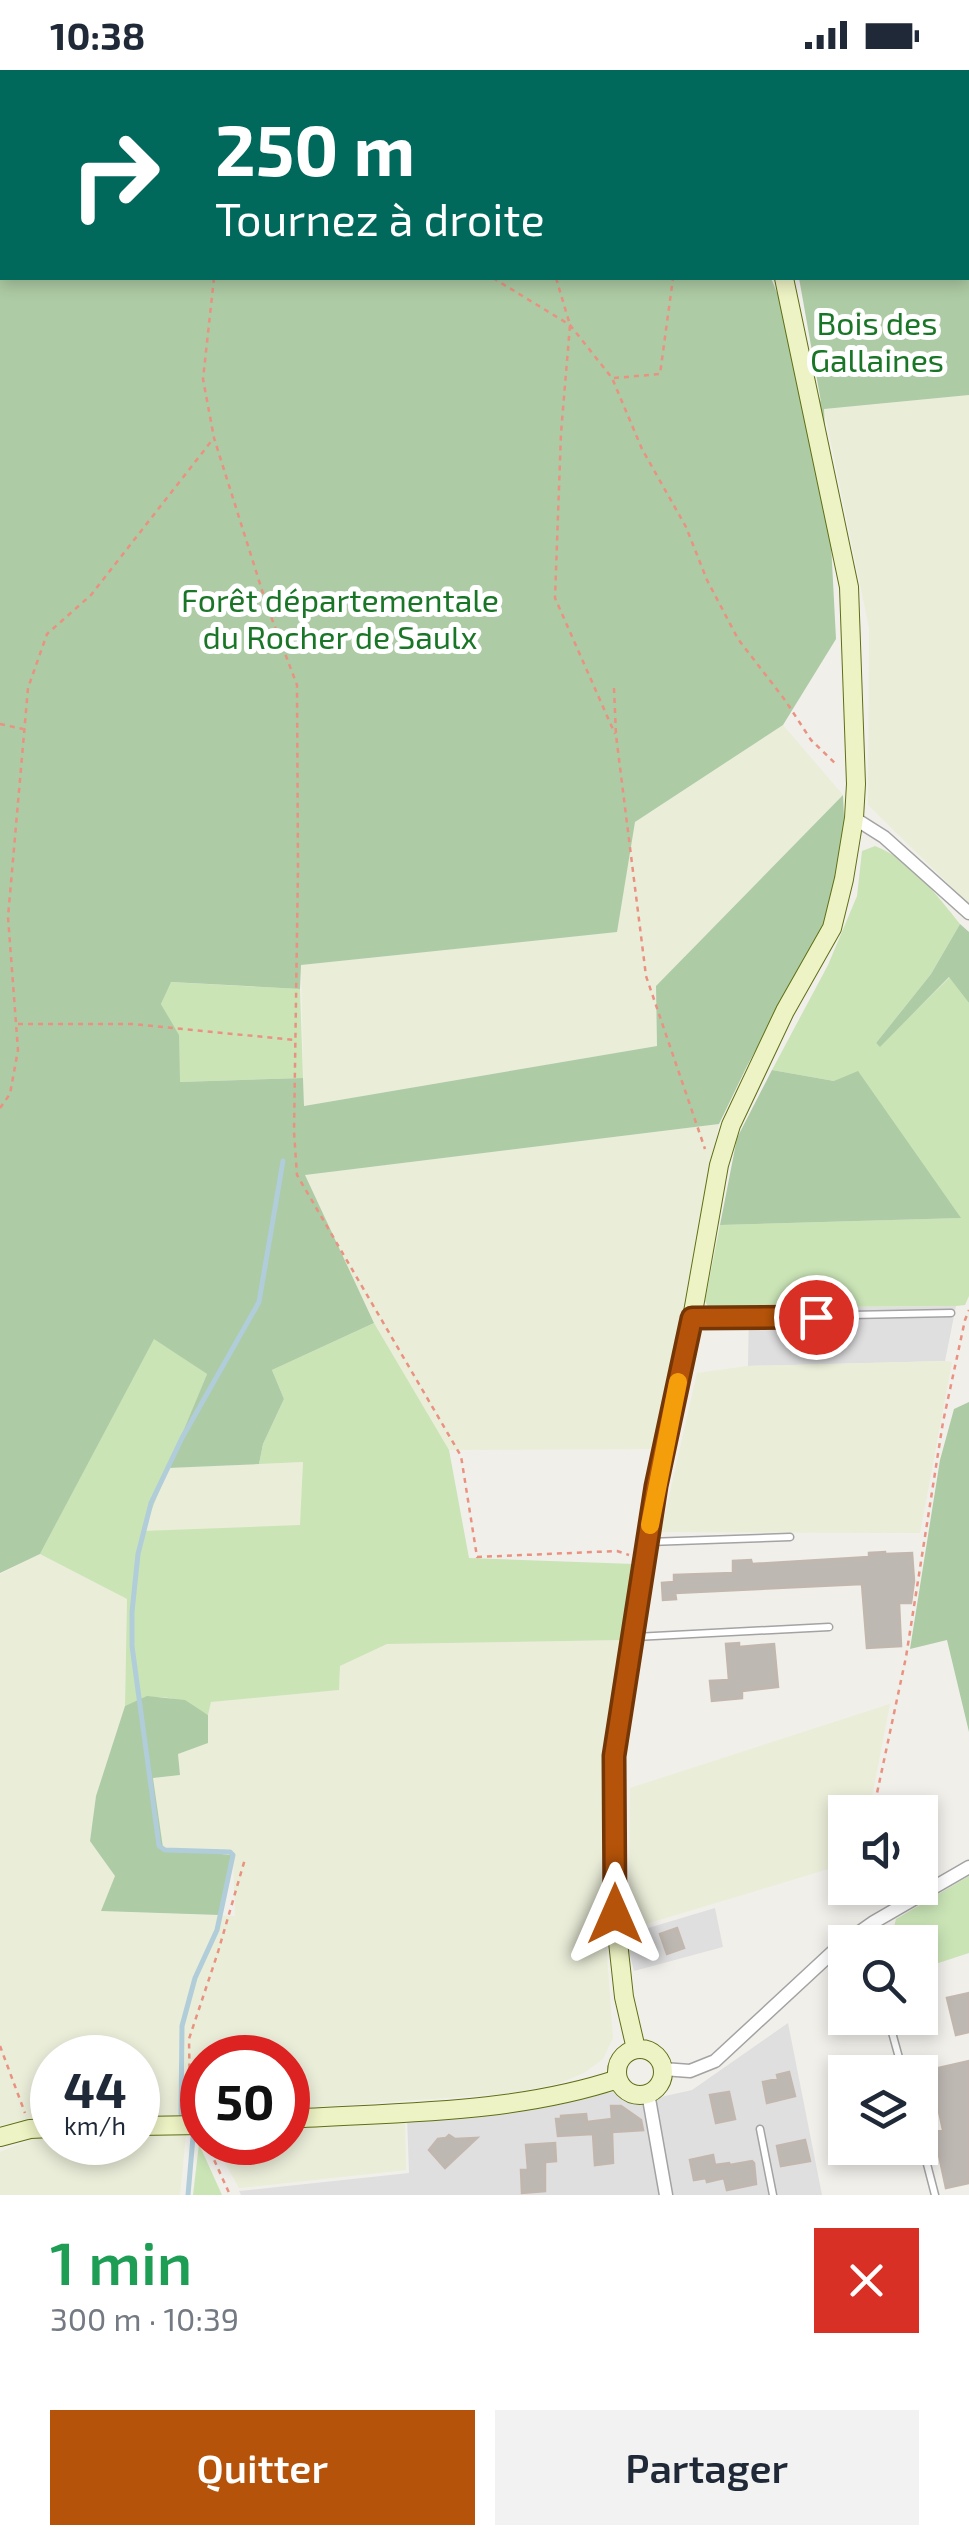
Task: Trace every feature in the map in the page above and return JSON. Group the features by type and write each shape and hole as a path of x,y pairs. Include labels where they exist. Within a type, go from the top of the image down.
{"main road":[{"path":"636,2049 624,1997 615,1914 614,1756 656,1486 719,1165 742,1099 832,928 854,818 849,588 784,280"},
{"path":"636,2049 652,2052 662,2069 660,2083 641,2095 630,2093 618,2079 618,2062 636,2049"},
{"path":"310,2118 491,2106 578,2092 618,2079"},
{"path":"0,2137 30,2129"}],"street":[{"path":"854,818 884,836 969,913"},
{"path":"662,2069 690,2071 714,2061 837,1948 969,1866"},
{"path":"648,2093 666,2195"}],"lane":[{"path":"692,1318 950,1313"},
{"path":"646,1551 790,1536"},
{"path":"634,1637 829,1627"},
{"path":"760,2128 774,2195"},
{"path":"928,2165 936,2195"}],"path":[{"path":"214,280 203,379 214,438 267,606 297,685 296,1175 461,1456 477,1557 646,1551"},
{"path":"497,280 570,325 612,378 642,448 686,527 707,580 738,639 811,740 856,784"},
{"path":"557,280 570,325 561,433 555,598 616,736"},
{"path":"612,378 660,374 673,280"},
{"path":"0,1108 10,1094 18,1050 8,917 28,688 47,634 90,595 214,438"},
{"path":"614,688 616,736 646,976 704,1147 719,1165"},
{"path":"0,724 24,729"},
{"path":"16,1024 132,1024 296,1040"},
{"path":"878,1795 906,1657 943,1422 969,1310"},
{"path":"190,2035 245,1859"},
{"path":"868,1905 874,1922"},
{"path":"0,2046 30,2129"},
{"path":"217,2165 230,2195"}],"shaded area":[{"path":"956,1306 945,1361 748,1366 749,1308"},
{"path":"715,1908 723,1947 634,1971 625,1935"},
{"path":"788,2023 822,2195 241,2195 239,2191 409,2173 407,2116 500,2113 613,2092 634,2103 692,2090"}],"green space":[{"name":"Forêt départementale du Rocher de Saulx","path":"0,280 772,280 821,402 799,280 969,280 969,395 824,409 836,639 783,725 635,822 617,932 301,965 300,989 171,982 161,1004 179,1035 180,1082 303,1078 304,1106 657,1046 656,986 843,795 845,839 824,925 719,1124 305,1175 374,1323 272,1370 284,1399 263,1444 259,1464 168,1468 207,1374 154,1339 40,1554 0,1573"},
{"path":"969,395 969,904 868,805 869,628 824,409"},
{"path":"783,725 843,795 656,986 657,1046 304,1106 301,965 616,932 635,822"},
{"path":"875,846 911,869 960,924 931,974 876,1043 880,1046 950,977 969,1003 969,1296 965,1305 956,1306 709,1308 705,1301 720,1225 960,1218 834,1081 772,1070 828,965 857,896 862,851"},
{"path":"960,924 969,932 969,1003 949,977 880,1047 876,1043 931,974"},
{"path":"170,982 300,989 303,1078 179,1082 179,1036 161,1004"},
{"path":"772,1070 834,1081 858,1071 961,1218 720,1225 737,1138"},
{"path":"719,1124 656,1449 449,1450 374,1323 304,1175"},
{"path":"374,1323 449,1450 469,1558 634,1564 623,1640 387,1644 340,1666 339,1690 211,1702 208,1715 168,1698 148,1698 125,1706 127,1599 40,1554 154,1338 207,1374 143,1531 300,1525 303,1462 259,1464 263,1444 284,1399 272,1370"},
{"path":"952,1362 920,1533 661,1532 697,1373 748,1366"},
{"path":"969,1402 969,1732 947,1640 910,1649 940,1460 954,1409"},
{"path":"303,1462 301,1526 142,1532 168,1468"},
{"path":"40,1554 127,1599 125,1706 96,1796 90,1840 115,1876 102,1911 235,1916 233,1857 162,1849 153,1778 180,1775 178,1754 208,1743 211,1702 339,1690 340,1666 387,1644 623,1640 606,1740 602,1884 613,2038 603,2059 560,2083 503,2094 310,2107 310,2035 180,2035 180,2117 160,2118 160,2035 30,2035 30,2127 0,2132 0,1574"},
{"path":"147,1696 185,1700 208,1715 208,1743 178,1754 180,1775 153,1778 163,1848 231,1855 219,1915 101,1911 115,1876 90,1841 96,1796 125,1706"},
{"path":"890,1704 872,1795 828,1795 828,1869 629,1929 630,1788"},
{"path":"969,1876 969,1953 938,1963 938,1925 894,1925 896,1919 920,1905 938,1905 938,1894"},
{"path":"405,2118 406,2170 239,2188 226,2165 310,2165 310,2124"},
{"path":"180,2135 180,2195 0,2195 0,2152 30,2140 30,2165 160,2165 160,2136"},
{"path":"197,2165 208,2165 222,2195 193,2195"}],"building":[{"path":"869,1553 912,1553 911,1603 899,1603 901,1646 867,1648 862,1584 675,1593 676,1599 663,1600 662,1583 674,1582 674,1575 733,1573 733,1561 751,1560 752,1564 869,1557"},
{"path":"739,1643 739,1647 774,1644 778,1687 742,1691 742,1698 712,1701 710,1681 729,1680 726,1644"},
{"path":"677,1928 684,1948 667,1954 660,1934"},
{"path":"969,1993 969,2032 956,2035 947,1998"},
{"path":"969,2061 969,2183 946,2188 938,2151 938,2131 943,2130 938,2107 938,2068"},
{"path":"789,2072 795,2096 767,2103 763,2082"},
{"path":"729,2092 735,2119 716,2123 710,2095"},
{"path":"611,2106 621,2106 641,2120 643,2130 612,2132 613,2163 595,2165 593,2134 558,2136 556,2119 586,2114 587,2122 612,2119"},
{"path":"449,2135 455,2139 477,2138 445,2168 429,2150 438,2139"},
{"path":"805,2140 810,2161 781,2166 777,2146"},
{"path":"555,2143 556,2161 545,2162 545,2191 522,2193 521,2170 528,2170 526,2145"},
{"path":"713,2155 715,2165 752,2161 756,2184 727,2190 724,2178 694,2180 690,2160"}],"waterway":[{"path":"182,2035 195,1978 217,1930 233,1855 165,1850 159,1846 132,1646 138,1554 151,1503 182,1438 259,1302 283,1161"},
{"path":"188,2195 191,2165"}],"slow traffic":[{"path":"650,1525 678,1382"}],"route":[{"path":"615,1914 614,1756 656,1486 692,1318 816,1317"}],"park label":[{"name":"Bois des Gallaines","path":"877,340"}]}
